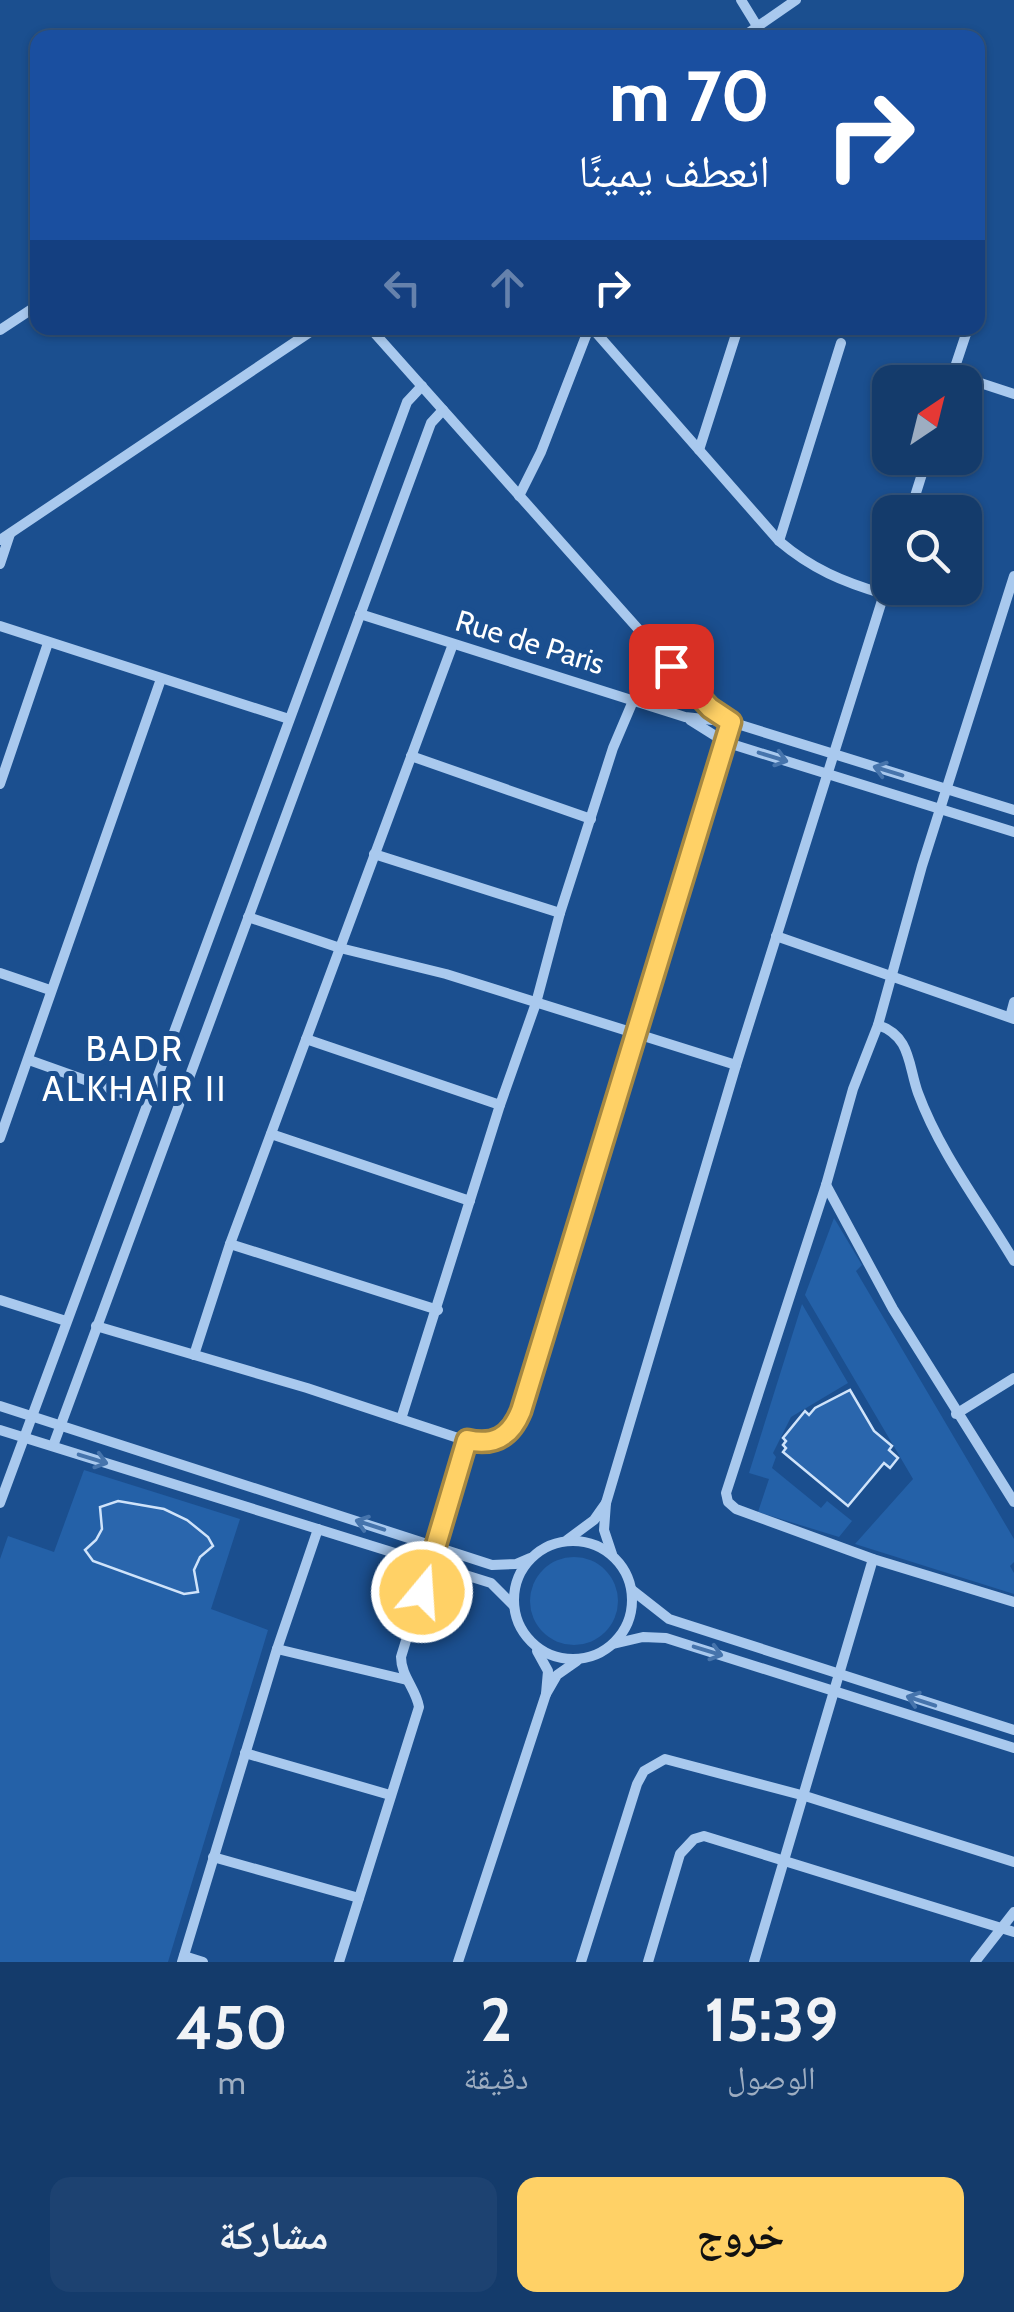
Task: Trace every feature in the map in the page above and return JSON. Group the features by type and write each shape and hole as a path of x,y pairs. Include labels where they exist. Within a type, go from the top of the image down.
{"street":[{"path":"741,0 757,26"},
{"path":"752,30 796,0"},
{"path":"0,330 30,309"},
{"path":"0,564 5,537 306,335"},
{"path":"376,335 696,695 731,722"},
{"path":"519,496 541,452 587,335"},
{"path":"596,335 779,541 827,576 872,590"},
{"path":"699,450 736,335"},
{"path":"956,365 966,335"},
{"path":"779,541 842,343"},
{"path":"0,1503 407,402 422,386"},
{"path":"982,386 1014,394"},
{"path":"53,1446 431,423 443,410"},
{"path":"1014,576 940,808 878,1025 853,1089 826,1185 726,1493 728,1502 736,1509 873,1559 1014,1602"},
{"path":"613,1644 630,1620 632,1590 604,1530 606,1503 736,1065 881,605"},
{"name":"Rue de Paris","path":"360,614 685,717"},
{"path":"0,626 289,719"},
{"path":"0,784 48,643"},
{"path":"194,1355 230,1244 453,644"},
{"path":"0,1138 161,678"},
{"path":"401,1418 536,1003 560,913 613,748 634,700"},
{"path":"685,717 731,722 1014,810"},
{"path":"685,717 725,742 1014,832"},
{"path":"96,1326 467,1440 487,1445 500,1439 517,1420 731,722"},
{"path":"411,756 591,819"},
{"path":"374,854 560,913"},
{"path":"248,918 340,948 446,974 736,1065"},
{"path":"776,936 1012,1018 1014,1002"},
{"path":"0,972 50,990"},
{"path":"878,1025 891,1030 904,1045 925,1109 1014,1261"},
{"path":"306,1039 500,1105"},
{"path":"29,1060 148,1102"},
{"path":"271,1134 470,1202"},
{"path":"826,1185 893,1308 1014,1502"},
{"path":"230,1244 438,1310"},
{"path":"0,1300 66,1322"},
{"path":"956,1414 1014,1378"},
{"path":"0,1406 492,1565 516,1564 546,1546 564,1541 582,1541 613,1555"},
{"path":"0,1430 492,1582 514,1606"},
{"path":"339,1962 419,1707 402,1657 467,1440"},
{"path":"564,1541 594,1520 606,1503"},
{"path":"204,1962 183,1959 277,1649 318,1529"},
{"path":"458,1962 546,1694 548,1671 522,1631 514,1606 517,1580 530,1558"},
{"path":"758,1961 873,1559"},
{"path":"632,1590 669,1619 1014,1730"},
{"path":"546,1694 566,1666 613,1644 643,1637 666,1638 1014,1748"},
{"path":"531,1642 556,1657 585,1658"},
{"path":"277,1649 407,1680"},
{"path":"245,1753 390,1795"},
{"path":"581,1962 644,1771 665,1759 805,1796 1014,1862"},
{"path":"648,1962 680,1854 694,1839 704,1836 1014,1932"},
{"path":"213,1857 359,1898"},
{"path":"975,1962 1014,1912"}],"shaded area":[{"path":"834,1218 862,1265 856,1271 1014,1539 1014,1562 1010,1566 1014,1594 855,1544 913,1479 805,1295"},
{"path":"802,1304 848,1383 791,1417 773,1453 776,1457 772,1468 821,1508 827,1501 852,1521 839,1537 758,1512 769,1479 749,1473"},
{"path":"84,1470 240,1519 211,1609 268,1630 168,1962 0,1962 0,1559 8,1536 54,1552"},
{"path":"574,1557 591,1560 605,1570 615,1584 615,1618 605,1632 591,1642 574,1645 557,1642 543,1632 533,1618 530,1601 533,1584 543,1570 557,1560"}],"building":[{"path":"850,1390 874,1431 892,1446 889,1450 898,1458 890,1468 884,1463 848,1506 783,1452 783,1438 805,1411 809,1415"},
{"path":"118,1501 164,1509 187,1520 208,1537 213,1546 200,1557 194,1570 198,1592 184,1594 93,1561 85,1550 102,1529 100,1507"}],"district":[{"name":"BADR ALKHAIR II","path":"135,1068"}],"route":[{"path":"422,1592 467,1440 487,1445 500,1439 521,1411 731,722 696,695 671,666"}]}
